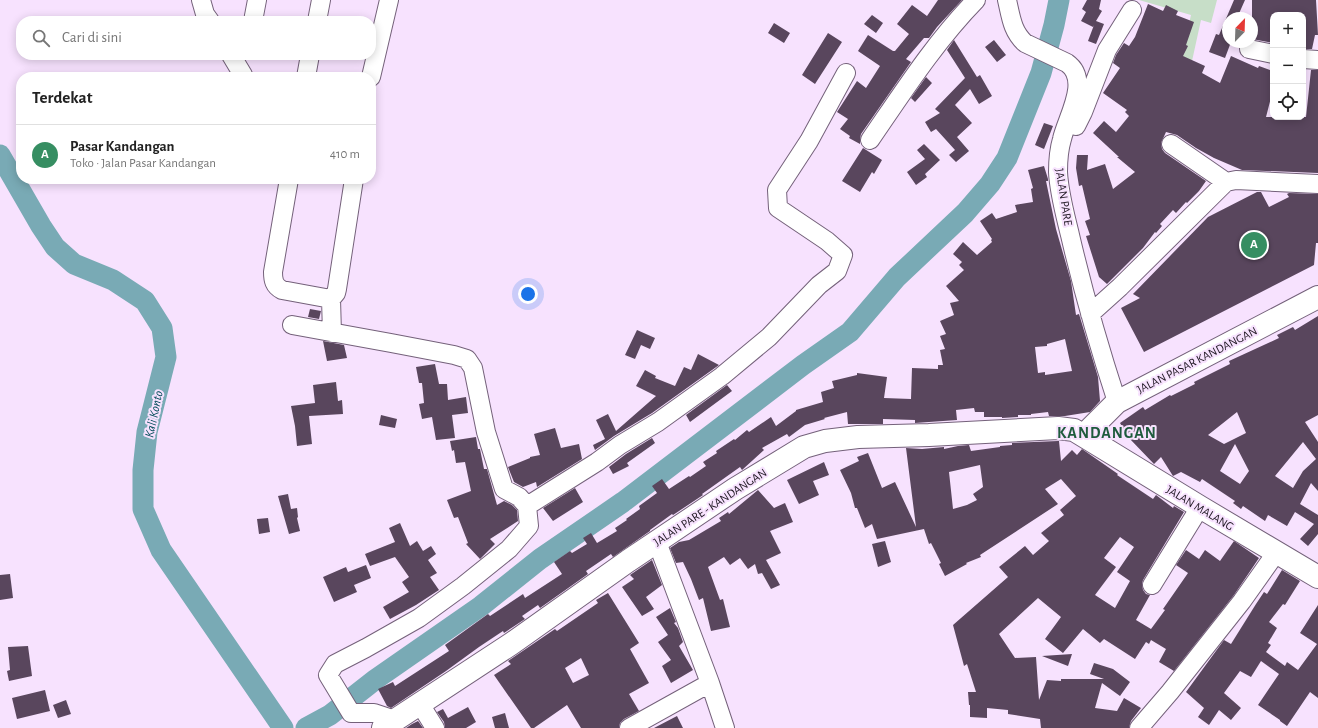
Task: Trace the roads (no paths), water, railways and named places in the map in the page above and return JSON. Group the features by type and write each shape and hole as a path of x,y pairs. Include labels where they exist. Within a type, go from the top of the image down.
{"main road":[{"name":"JALAN PASAR KANDANGAN","path":"1084,435 1117,402 1318,297"},
{"name":"JALAN PARE - KANDANGAN","path":"389,724 517,640 656,542 767,469 804,447 858,437 936,435 1058,428 1074,430 1084,435"},
{"name":"JALAN MALANG","path":"1084,435 1200,507 1318,577"}],"street":[{"path":"201,0 206,16"},
{"path":"254,16 257,0"},
{"path":"318,16 321,0"},
{"path":"376,56 389,0"},
{"path":"870,140 913,77 942,39 976,0"},
{"name":"JALAN PARE","path":"1007,0 1013,27 1019,38 1025,43 1067,63 1075,72 1077,77 1078,90 1061,140 1058,173 1073,248 1090,314 1117,402"},
{"path":"1061,140 1072,133 1076,126 1107,50 1132,10"},
{"path":"1249,49 1270,53"},
{"path":"1306,59 1318,60"},
{"path":"234,60 241,72"},
{"path":"244,72 245,60"},
{"path":"307,72 309,60"},
{"path":"372,72 375,60"},
{"path":"527,506 658,422 716,380 769,336 819,285 837,271 844,254 778,208 777,190 809,141 846,73"},
{"path":"1171,144 1226,182"},
{"path":"1090,314 1120,287 1226,182 1236,180 1318,184"},
{"path":"288,184 273,272 274,283 282,290 331,299"},
{"path":"332,333 331,299 336,293 337,289 353,184"},
{"path":"292,326 390,342 468,358 473,368 486,432 504,489 519,497 527,506 529,526 509,549 419,618 335,664 328,675 351,714 374,713 389,724"},
{"path":"1152,585 1200,507"},
{"path":"656,542 710,683 724,728"},
{"path":"1139,728 1170,692 1242,601 1276,553"},
{"path":"629,728 710,683"},
{"path":"420,704 435,728"}],"waterway":[{"path":"306,728 330,715 376,679 481,606 540,559 623,502 803,365 850,332 897,277 965,213 990,184 1007,158 1041,73 1059,0"},
{"name":"Kali Konto","path":"0,155 16,183"},
{"name":"Kali Konto","path":"17,184 55,247 74,264 113,280 145,301 162,328 166,357 147,432 143,470 143,509 161,550 283,728"}],"place":[{"name":"Pasar Kandangan","path":"1254,245"}],"district":[{"name":"KANDANGAN","path":"1107,432"}]}
